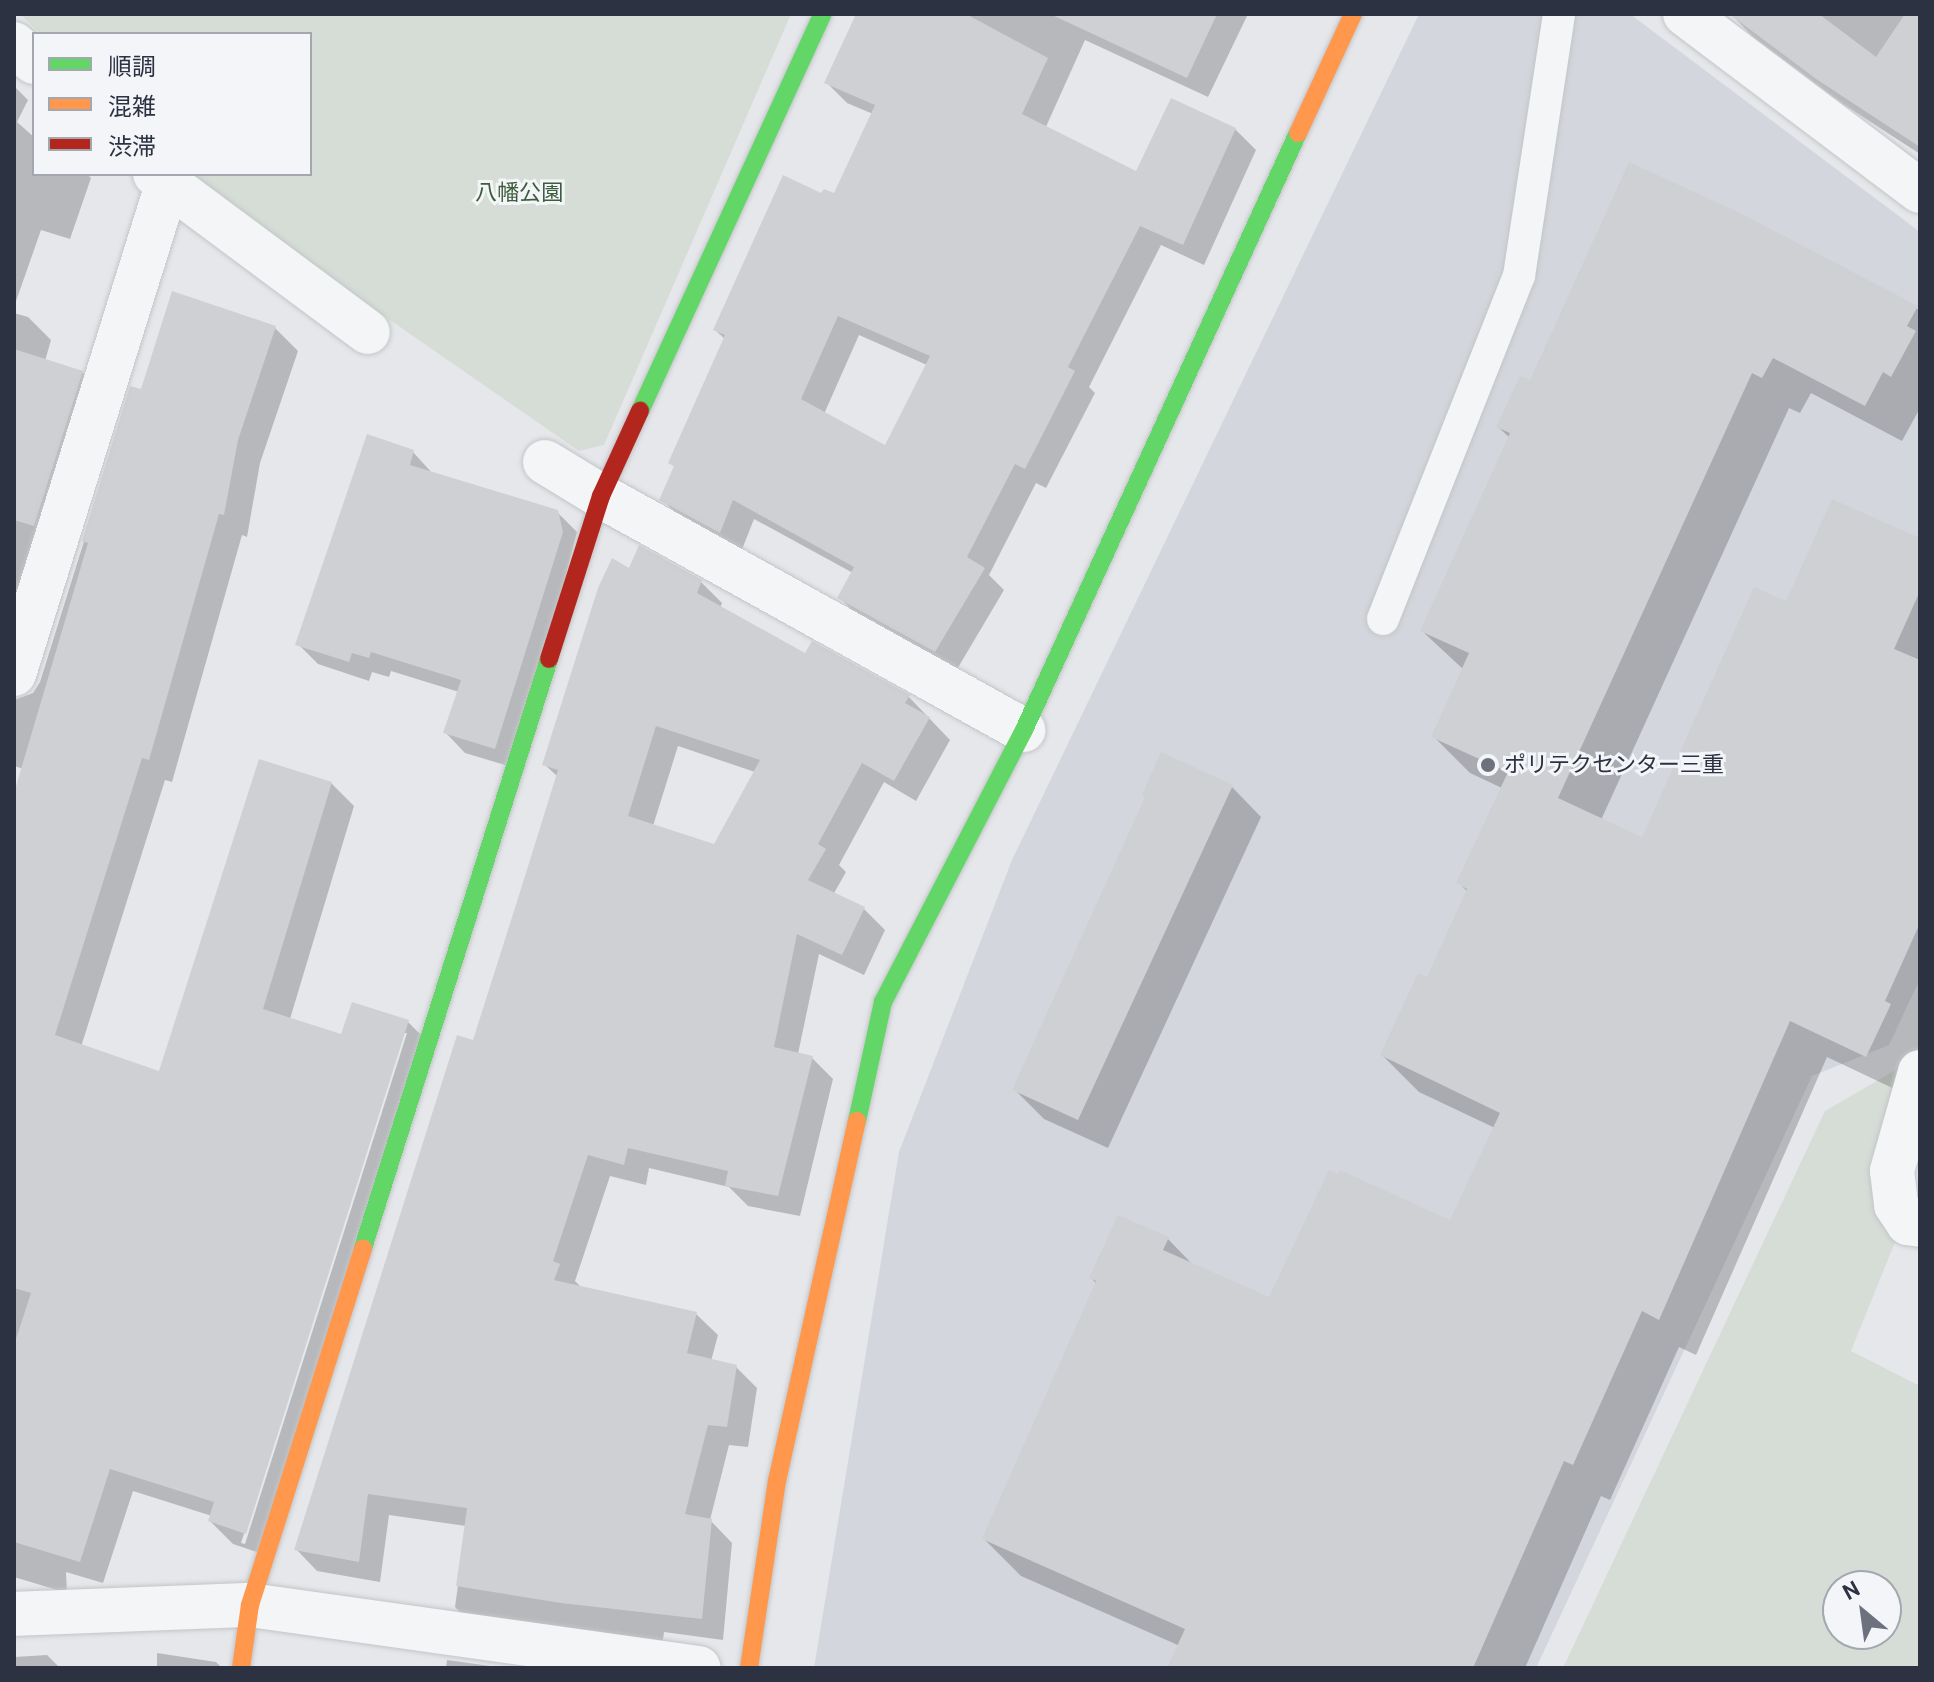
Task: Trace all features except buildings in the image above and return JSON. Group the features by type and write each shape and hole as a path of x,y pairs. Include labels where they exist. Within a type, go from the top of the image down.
{"street":[{"path":"241,1668 250,1605 601,496 823,14"},
{"path":"749,1668 777,1481 883,1002 1024,730 1353,14"},
{"path":"1685,14 1920,191"},
{"path":"14,44 32,60"},
{"path":"14,674 161,179 368,332"},
{"path":"545,462 1024,730"},
{"path":"1920,1072 1892,1171 1896,1205 1908,1223 1920,1225"},
{"path":"14,1614 250,1605 699,1668"}],"lane":[{"path":"1383,619 1519,276 1559,14"}],"shaded area":[{"name":"ポリテクセンター三重","path":"1419,14 1630,14 1920,232 1920,979 1889,1045 1812,1076 1536,1668 814,1668 899,1152 1012,860"}],"green space":[{"name":"八幡公園","path":"20,14 791,14 604,445 579,451 377,311 195,176 312,176 312,32 39,32"},
{"path":"1899,1068 1869,1167 1881,1216 1897,1237 1851,1351 1920,1386 1920,1668 1563,1668 1825,1111"}],"traffic: fast":[{"path":"640,411 823,14"},
{"path":"857,1121 883,1002 1024,730 1298,133"},
{"path":"363,1248 549,659"}],"traffic: slow":[{"path":"1298,133 1353,14"},
{"path":"749,1668 777,1481 857,1121"},
{"path":"241,1668 250,1605 363,1248"}],"traffic: jam":[{"path":"549,659 601,496 640,411"}],"place":[{"name":"ポリテクセンター三重","path":"1488,765"}]}
